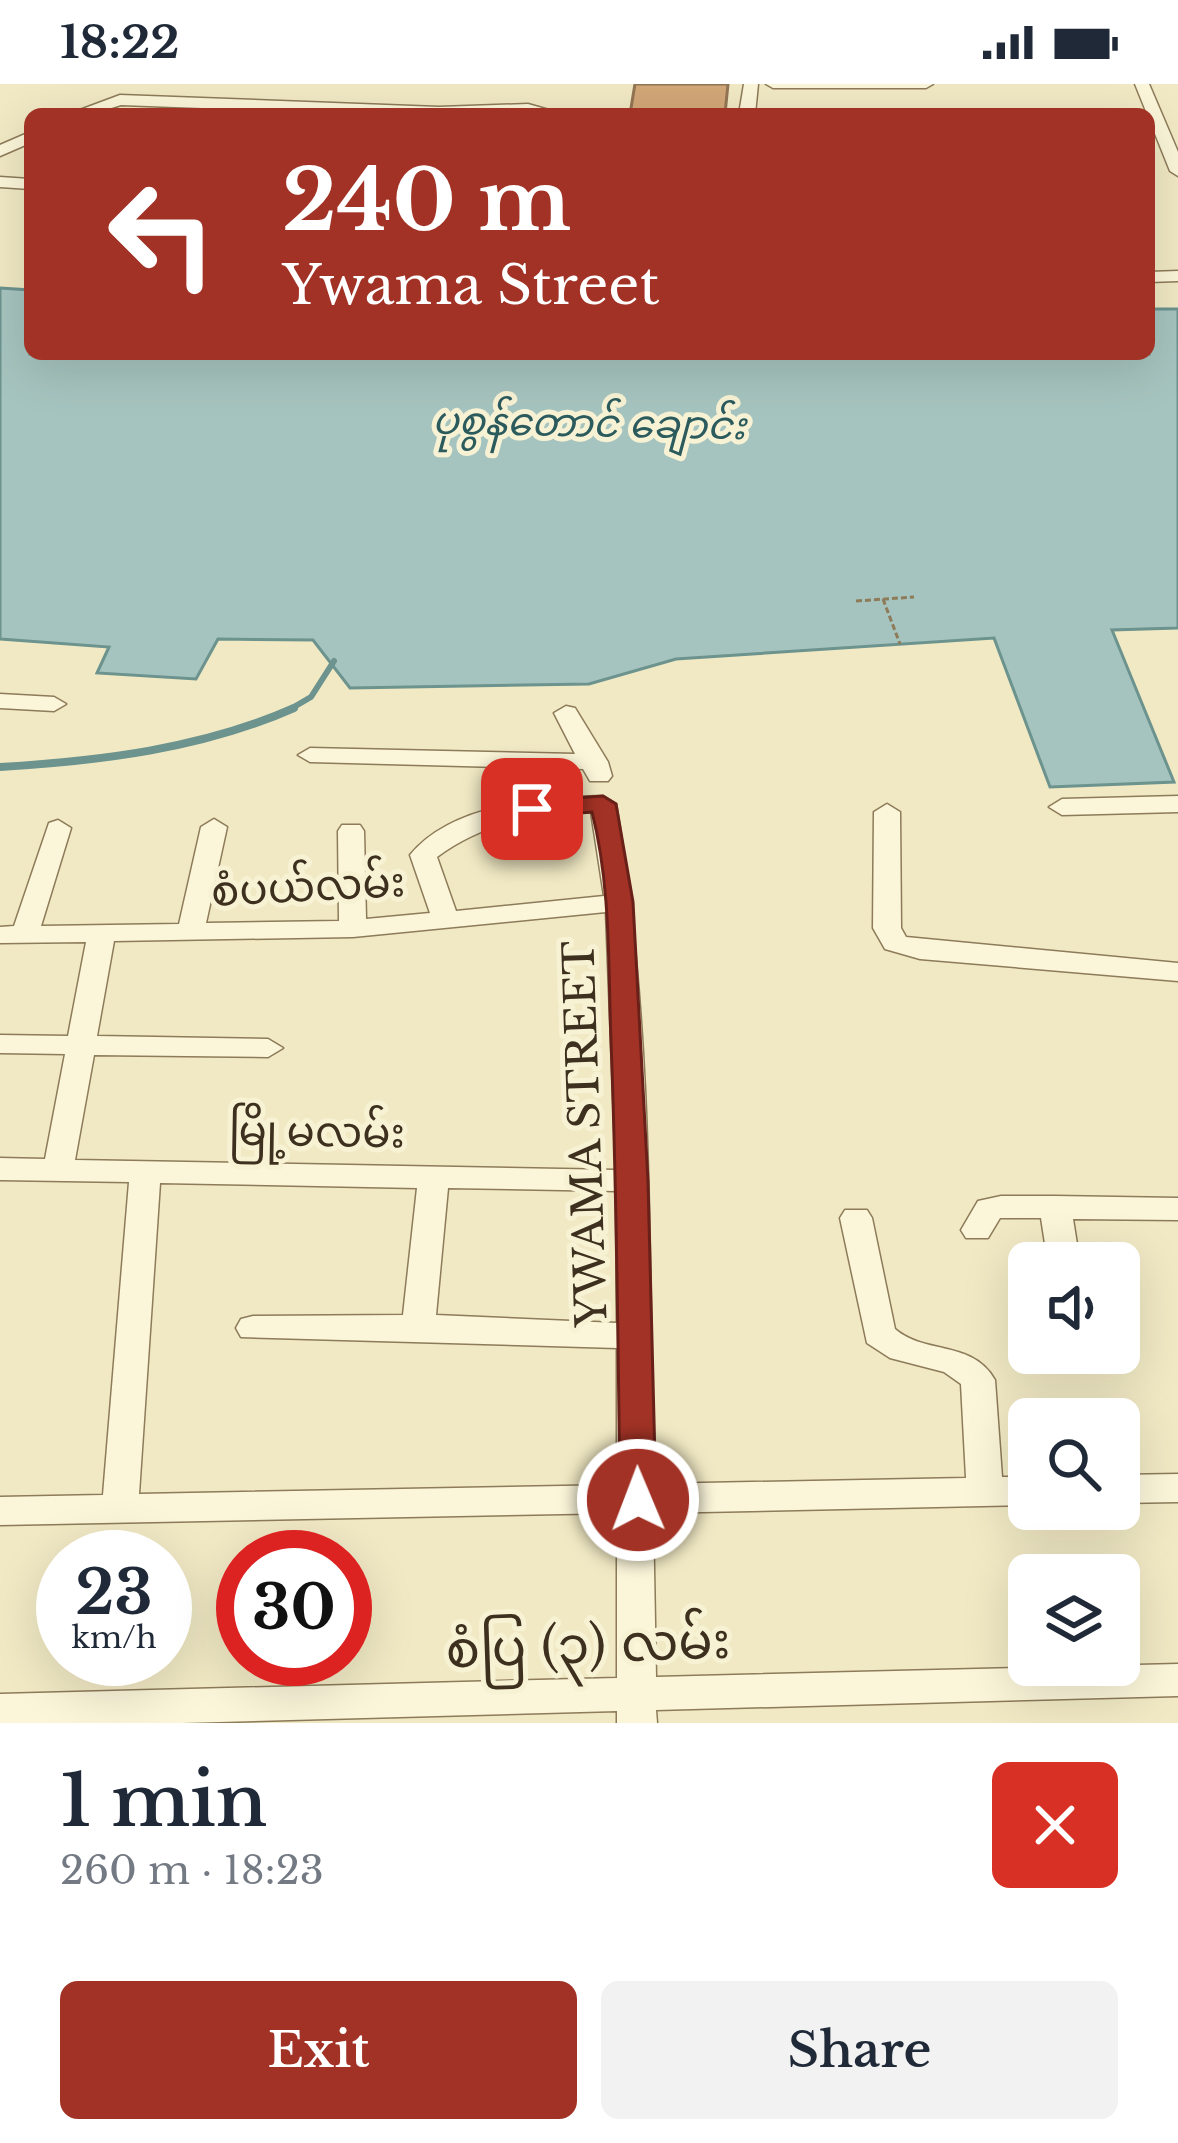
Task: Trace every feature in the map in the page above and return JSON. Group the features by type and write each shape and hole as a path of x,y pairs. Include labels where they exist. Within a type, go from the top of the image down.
{"street":[{"path":"216,106 234,84"},
{"path":"773,84 907,92 926,84"},
{"path":"95,108 119,100 290,108"},
{"path":"1155,115 1178,171"},
{"path":"0,700 54,704"},
{"path":"566,713 596,762"},
{"path":"310,755 596,762"},
{"name":"YWAMA STREET","path":"596,762 620,902 632,1181 637,1709"},
{"path":"446,920 423,855 441,838 532,809 603,804"},
{"path":"1062,807 1178,804"},
{"path":"887,812 887,928 895,943 920,950 1178,972"},
{"path":"190,935 214,827"},
{"path":"13,935 58,828"},
{"path":"351,831 353,929"},
{"name":"စံပယ်လမ်း","path":"13,935 353,929 620,902"},
{"path":"58,1170 101,936"},
{"path":"0,1044 268,1048"},
{"name":"မြို့မလမ်း","path":"0,1169 632,1181"},
{"path":"120,1509 145,1171"},
{"path":"418,1327 434,1174"},
{"path":"1055,1207 1061,1242"},
{"path":"977,1229 993,1208 1178,1209"},
{"path":"856,1218 879,1334 887,1344 909,1352 958,1361 978,1380 985,1492"},
{"path":"253,1328 418,1327 634,1336"},
{"path":"1140,1489 1178,1488"},
{"path":"0,1511 1008,1491"},
{"name":"စံပြ (၃) လမ်း","path":"0,1712 637,1709 1178,1680"}],"path":[{"path":"856,601 914,597"},
{"path":"883,599 900,644"}],"water":[{"name":"ပုစွန်တောင် ချောင်း","path":"0,288 24,290 24,360 1155,360 1155,309 1178,309 1178,628 1112,630 1174,782 1050,787 994,638 676,659 589,684 350,688 313,640 218,639 196,679 97,673 109,647 0,639"}],"building":[{"path":"635,84 728,84 726,108 631,108"}],"waterway":[{"path":"288,710 311,697 334,661"},
{"path":"288,710 294,708"},
{"path":"0,767 150,751 223,734 288,710"}],"route":[{"path":"532,809 603,804 610,832 620,902 632,1181 638,1500"}]}
